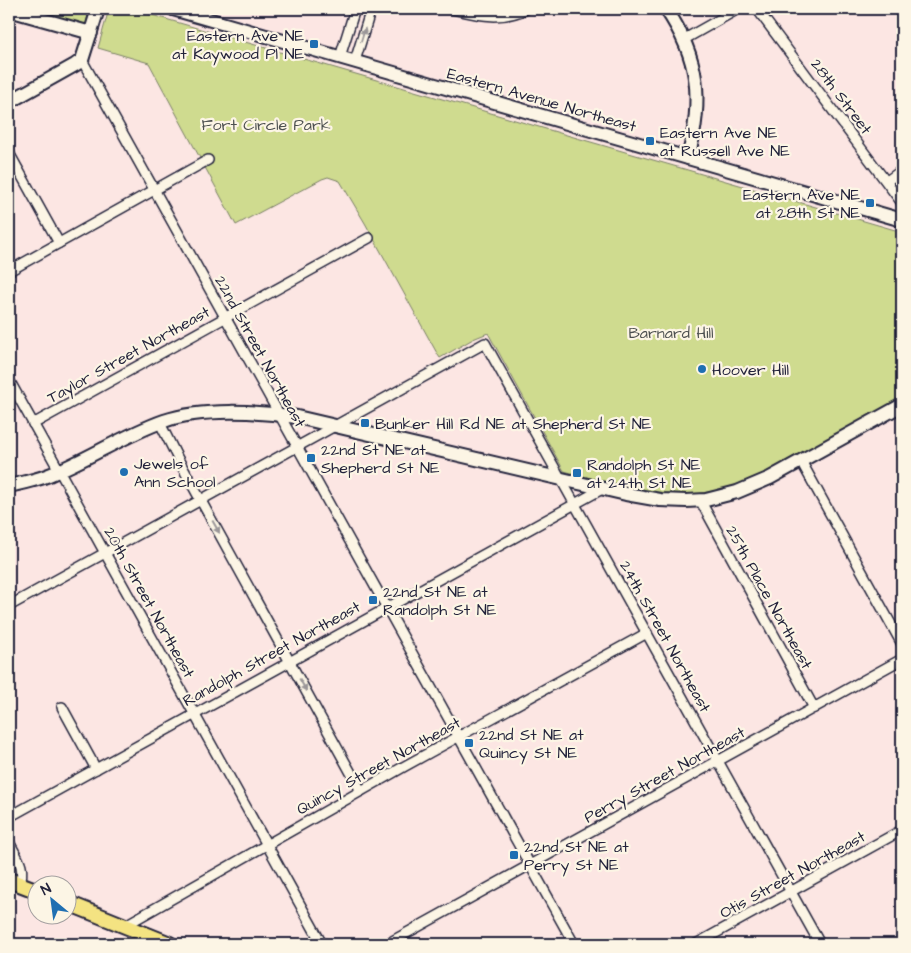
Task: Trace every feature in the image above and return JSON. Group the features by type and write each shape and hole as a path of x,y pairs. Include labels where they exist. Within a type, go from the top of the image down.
{"main road":[{"path":"14,882 28,887"},
{"path":"78,907 124,926 143,939 170,944"}],"street":[{"path":"9,102 75,66 82,60 98,9"},
{"name":"Eastern Avenue Northeast","path":"173,9 902,220"},
{"path":"340,57 355,9"},
{"path":"355,61 370,9"},
{"path":"452,9 489,17 507,15 526,9"},
{"path":"666,9 694,63 697,97 688,158"},
{"path":"683,40 738,9"},
{"name":"28th Street","path":"757,9 902,203"},
{"path":"9,10 91,33"},
{"name":"22nd Street Northeast","path":"82,60 574,944"},
{"path":"9,153 59,243"},
{"path":"9,271 208,160"},
{"path":"887,181 902,170"},
{"name":"Taylor Street Northeast","path":"33,424 369,238"},
{"name":"24th Street Northeast","path":"335,426 485,343 820,944"},
{"name":"20th Street Northeast","path":"9,380 322,944"},
{"path":"9,486 59,471 130,435 160,423 182,417 212,413 263,413 335,426 602,489 660,500 700,500 726,495 751,487 902,405"},
{"path":"160,423 361,791"},
{"path":"9,606 335,426"},
{"path":"801,461 902,644"},
{"name":"Randolph Street Northeast","path":"9,817 602,489"},
{"name":"25th Place Northeast","path":"700,500 814,708"},
{"name":"Quincy Street Northeast","path":"124,926 361,791 647,633"},
{"name":"Perry Street Northeast","path":"387,944 902,659"},
{"path":"62,708 96,769"},
{"name":"Otis Street Northeast","path":"696,944 902,830"},
{"path":"9,842 22,866 23,873 14,882"}],"green space":[{"path":"27,9 89,9 86,25"},
{"name":"Barnard Hill","path":"109,9 131,9 902,232 902,398 739,486 697,494 659,493 620,486 564,471 488,333 473,339 440,358 340,181 328,177 322,179 236,225 149,63 98,48"}],"place":[{"name":"Eastern Ave NE at Kaywood Pl NE","path":"314,44"},
{"name":"Eastern Ave NE at Russell Ave NE","path":"650,141"},
{"name":"Eastern Ave NE at 28th St NE","path":"870,203"},
{"name":"Hoover Hill","path":"702,369"},
{"name":"Bunker Hill Rd NE at Shepherd St NE","path":"365,423"},
{"name":"22nd St NE at Shepherd St NE","path":"311,458"},
{"name":"Jewels of Ann School","path":"124,472"},
{"name":"Randolph St NE at 24th St NE","path":"577,473"},
{"name":"22nd St NE at Randolph St NE","path":"373,600"},
{"name":"22nd St NE at Quincy St NE","path":"469,743"},
{"name":"22nd St NE at Perry St NE","path":"514,855"}],"park label":[{"name":"Fort Circle Park","path":"266,124"}]}
